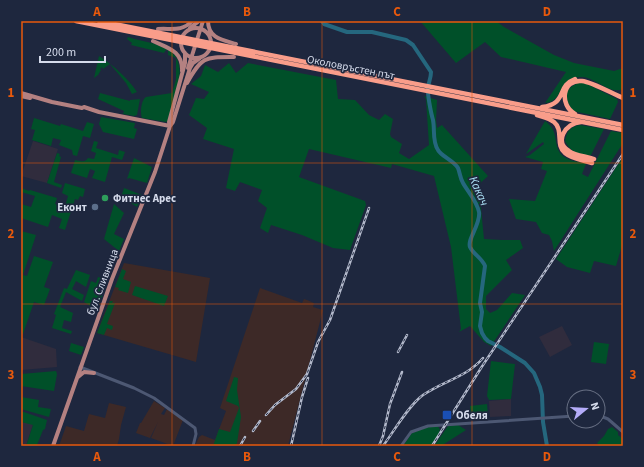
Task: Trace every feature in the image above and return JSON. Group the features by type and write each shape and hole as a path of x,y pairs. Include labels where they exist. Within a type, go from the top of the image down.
{"highway":[{"name":"Околовръстен път","path":"76,21 343,74 425,88"},
{"name":"Околовръстен път","path":"99,21 357,73 528,111 589,120"},
{"path":"105,21 117,25"},
{"path":"82,25 110,28"},
{"path":"316,61 335,69"},
{"path":"311,72 343,74"},
{"path":"536,107 551,106 556,102 567,83 577,78 585,79 623,95"},
{"path":"589,120 572,112 566,105 565,94 567,88 574,82 587,82 623,98"},
{"name":"Околовръстен път","path":"435,90 536,107 623,130"},
{"path":"488,98 496,97"},
{"path":"528,111 556,124 559,132 560,146 565,153 573,157 593,161 569,151 562,139 565,131 570,125 589,120"},
{"name":"Околовръстен път","path":"600,123 623,125"}],"main road":[{"path":"158,29 180,29 186,27 192,21"},
{"path":"203,21 211,42 207,52 200,58 191,57 185,53 181,45 183,36 188,30 203,21"},
{"name":"бул. Сливница","path":"175,110 203,21"},
{"path":"208,21 209,29 213,35 219,39 236,44"},
{"path":"188,30 198,28 208,34"},
{"path":"153,41 176,52 181,63 182,77"},
{"name":"бул. Сливница","path":"53,446 112,279 155,172 170,126 173,122 186,60 185,53"},
{"path":"184,90 193,72 204,60 212,57 234,57"},
{"name":"бул. Сливница","path":"175,110 184,90 190,68 193,63 200,58"},
{"path":"21,93 52,102"},
{"path":"21,96 170,126"},
{"path":"159,124 165,129 166,138"},
{"path":"76,379 83,372 94,373"}],"street":[{"path":"80,367 134,388 154,398 194,428 196,434 193,446"},
{"path":"401,446 411,432 428,426 566,417"},
{"path":"606,418 623,432"}],"shaded area":[{"path":"33,141 58,149 47,183 21,176"},
{"path":"124,263 210,278 196,362 97,333"},
{"path":"260,288 302,303 304,299 307,300 314,303 313,307 323,310 288,446 195,446 199,437 202,435 215,440 226,411 220,408"},
{"path":"562,326 572,345 550,357 539,337"},
{"path":"21,337 56,349 57,367 21,370"},
{"path":"511,399 511,416 490,417 489,401"},
{"path":"154,401 165,408 161,414 164,415 167,409 183,420 173,446 151,438 158,422 150,438 136,433 140,423"},
{"path":"109,403 126,407 117,446 59,446 66,426 84,431 89,414 105,418"},
{"path":"21,422 33,424 26,446 21,446"}],"green space":[{"path":"420,21 496,21 554,55 574,63 614,71 623,68 623,89 612,90 591,79 580,77 567,82 556,98 545,103 566,72 501,57 485,42 456,63"},
{"path":"128,37 163,47 167,49 174,55 176,58 168,55 168,50 164,53 131,45 132,43 127,39"},
{"path":"99,56 110,64 103,69 102,67 98,75 94,78"},
{"path":"176,58 180,72 179,82 168,121 166,122 142,118 141,107 146,97 172,93 176,79"},
{"path":"229,63 236,73 248,63 336,80 338,99 355,100 369,115 379,120 385,114 393,119 390,134 391,137 402,144 399,153 409,159 429,145 426,99 424,96 437,100 437,128 442,125 488,176 475,188 480,199 484,239 520,240 523,248 506,260 512,270 486,296 486,309 490,313 497,310 512,293 525,295 491,346 484,342 470,326 459,332 461,329 451,247 434,176 392,164 391,168 309,149 299,177 365,201 366,205 350,250 333,248 302,235 271,225 268,233 260,228 267,208 258,201 262,190 240,182 235,191 226,188 234,149 203,139 207,128 189,115 196,98 204,99 209,92 191,84 201,76 205,65 218,72"},
{"path":"110,64 129,81 137,92 132,94 126,83"},
{"path":"578,83 585,83 617,99 618,102 610,119 573,111 568,103 566,95 569,89"},
{"path":"100,93 130,101 140,99 137,115 134,116 123,114 124,111 98,99"},
{"path":"101,117 135,123 134,128 137,129 134,139 103,132 99,124"},
{"path":"34,118 83,131 87,122 94,124 90,138 83,136 77,156 73,155 72,150 59,145 61,140 53,138 51,146 32,140 35,130 31,129"},
{"path":"545,121 553,130 558,150 561,154 570,160 585,163 586,164 582,174 588,177 611,131 623,133 623,143 554,251 549,235 542,233 536,222 516,219 509,199 535,201 547,171 541,169 543,162 525,157 544,144 543,142 526,154"},
{"path":"580,125 604,129 591,155 587,156 575,152 565,141 570,130"},
{"path":"94,141 98,142 96,148 118,155 119,150 125,152 122,160 112,157 105,182 92,178 95,171 90,169 87,178 71,173 75,160 86,161 88,158 94,159 96,153 91,151"},
{"path":"57,153 60,154 59,156 61,157 54,182 62,185 61,188 47,183"},
{"path":"623,157 623,242 616,266 594,261 590,273 567,267 556,259"},
{"path":"134,158 152,167 147,183 129,178 127,179"},
{"path":"65,183 85,189 83,197 80,196 78,200 75,199 65,230 59,228 62,219 52,215 48,227 21,218 21,204 31,207 35,196 21,192 21,188 57,198 55,204 65,207 68,196 62,193"},
{"path":"124,188 142,195 137,207 121,197"},
{"path":"114,204 124,213 114,234 124,239 119,251 104,239"},
{"path":"21,231 36,235 23,275 27,276 34,256 53,262 44,287 50,289 44,305 34,302 23,334 21,334"},
{"path":"122,269 126,271 123,279 131,282 128,293 118,290 119,288 115,287"},
{"path":"76,270 90,275 86,287 76,281 72,289 84,295 82,301 66,292 60,307 73,313 71,322 64,320 62,328 72,331 71,334 52,328 56,315 54,314 64,288 67,289"},
{"path":"98,277 108,280 97,310 84,302 91,281 96,283"},
{"path":"135,286 168,296 164,306 132,295"},
{"path":"110,301 115,303 107,324 113,326 112,330 107,328 104,335 97,333"},
{"path":"594,342 609,344 606,364 591,362"},
{"path":"71,343 84,347 81,355 69,351"},
{"path":"491,361 515,364 511,399 489,400 487,396"},
{"path":"56,371 57,374 54,391 21,386 21,374"},
{"path":"234,377 238,378 237,390 241,417 237,443 235,446 213,446 219,429 230,432 239,408 238,406 226,401"},
{"path":"21,397 39,400 38,407 51,409 49,417 21,409"},
{"path":"487,404 488,415 470,416 470,406"},
{"path":"21,411 47,420 45,429 43,430 37,445 38,446 26,446 33,425 21,422"},
{"path":"458,425 466,430 441,446 434,446 448,426"},
{"path":"431,426 438,426 440,433 431,446 403,446 412,433"},
{"path":"612,427 623,439 622,446 600,446 597,443 608,429"}],"waterway":[{"name":"Какач","path":"322,21 324,24 347,32 372,32 406,40 413,45 431,72 428,94 436,147 458,168 462,181 474,200 479,212 478,221 470,240 470,247 485,266 480,303 482,312 480,326 482,333 488,341 525,363 534,373 542,395 543,422 547,446"}],"railway":[{"path":"432,446 481,368 623,154"},
{"path":"266,415 275,405 296,389 307,374 318,342 330,320 369,208"},
{"path":"398,352 407,335"},
{"path":"383,446 418,399 431,390 470,370 483,358"},
{"path":"379,446 383,436 390,404 402,372"},
{"path":"291,446 302,397 308,378"},
{"path":"253,431 260,421"},
{"path":"240,446 245,437"}],"place":[{"name":"Фитнес Арес","path":"105,198"},
{"name":"Еконт","path":"95,207"},
{"name":"Обеля","path":"447,415"}]}
